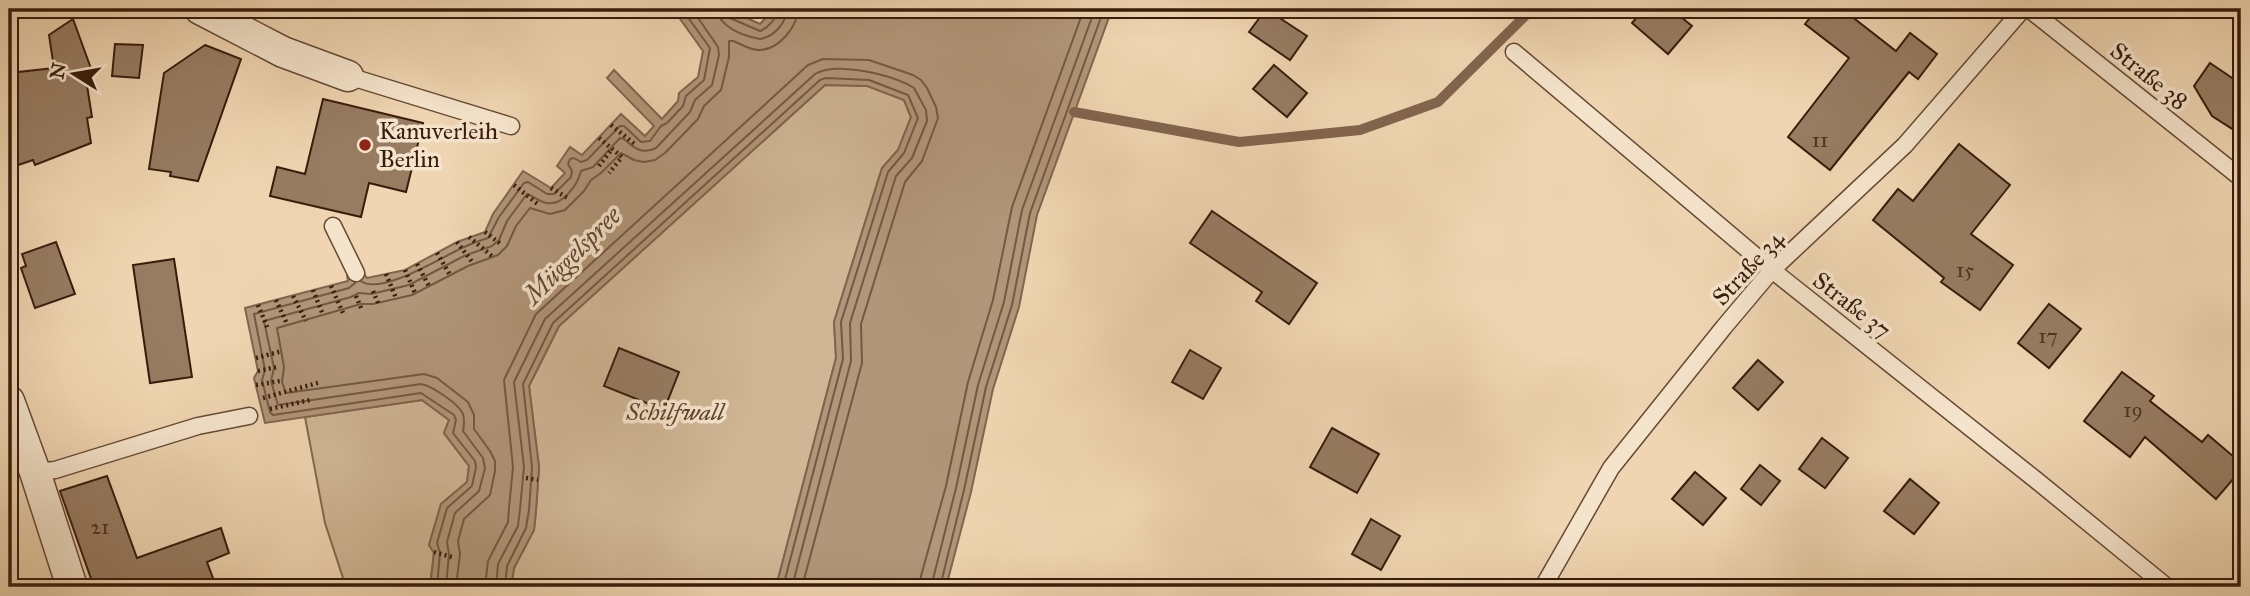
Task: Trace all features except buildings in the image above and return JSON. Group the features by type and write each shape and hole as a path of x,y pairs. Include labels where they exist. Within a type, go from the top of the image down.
{"street":[{"path":"200,9 283,52 348,76"},
{"path":"9,401 72,587"}],"lane":[{"name":"Straße 34","path":"1543,587 1611,468 1772,270 1905,145 2023,9"},
{"name":"Straße 38","path":"2029,9 2241,178"},
{"name":"Straße 37","path":"1514,52 1772,270 2167,587"},
{"path":"348,76 511,126"},
{"path":"333,226 356,274"},
{"path":"35,472 55,470 198,426 255,414"}],"path":[{"path":"611,125 636,145"},
{"path":"599,138 622,157 609,173"},
{"path":"598,166 612,149"},
{"path":"513,185 540,205"},
{"path":"551,188 569,200"},
{"path":"485,232 502,245"},
{"path":"469,237 493,257"},
{"path":"457,242 473,263"},
{"path":"437,253 450,275"},
{"path":"417,264 429,286"},
{"path":"405,270 415,293"},
{"path":"386,274 396,298"},
{"path":"331,286 343,313"},
{"path":"313,290 323,316"},
{"path":"293,296 306,321"},
{"path":"276,300 287,324"},
{"path":"258,304 268,328"},
{"path":"256,358 282,351"},
{"path":"258,371 277,367"},
{"path":"256,385 280,380"},
{"path":"259,399 321,382"},
{"path":"255,414 310,400"},
{"path":"526,478 538,480"},
{"path":"433,552 455,558"}],"green space":[{"name":"Schilfwall","path":"825,85 868,86 904,100 911,117 898,150 882,168 834,322 836,358 776,587 511,587 514,568 534,530 536,511 539,467 529,386 559,326"},
{"path":"422,400 449,420 444,433 469,466 467,482 441,504 429,545 434,552 430,587 346,587 325,523 305,417"}],"water":[{"name":"Müggelspree","path":"673,9 727,9 760,24 774,9 1112,9 1037,215 1019,307 993,389 971,492 946,587 776,587 836,358 834,322 882,168 898,150 911,117 904,100 867,86 825,85 559,326 529,386 539,467 536,511 534,530 514,568 511,587 430,587 434,553 429,545 441,504 467,482 469,466 444,433 449,420 422,400 265,423 254,378 258,371 245,308 348,281 347,275 363,272 367,278 405,270 457,242 485,232 493,214 523,171 551,188 565,173 557,166 570,147 582,155 621,114 645,136 654,126 607,78 614,70 662,119 678,101 679,93 698,77 703,51"}],"waterway":[{"path":"1074,112 1239,142 1360,130 1438,102 1532,9"}],"place":[{"name":"Kanuverleih Berlin","path":"365,145"}]}
